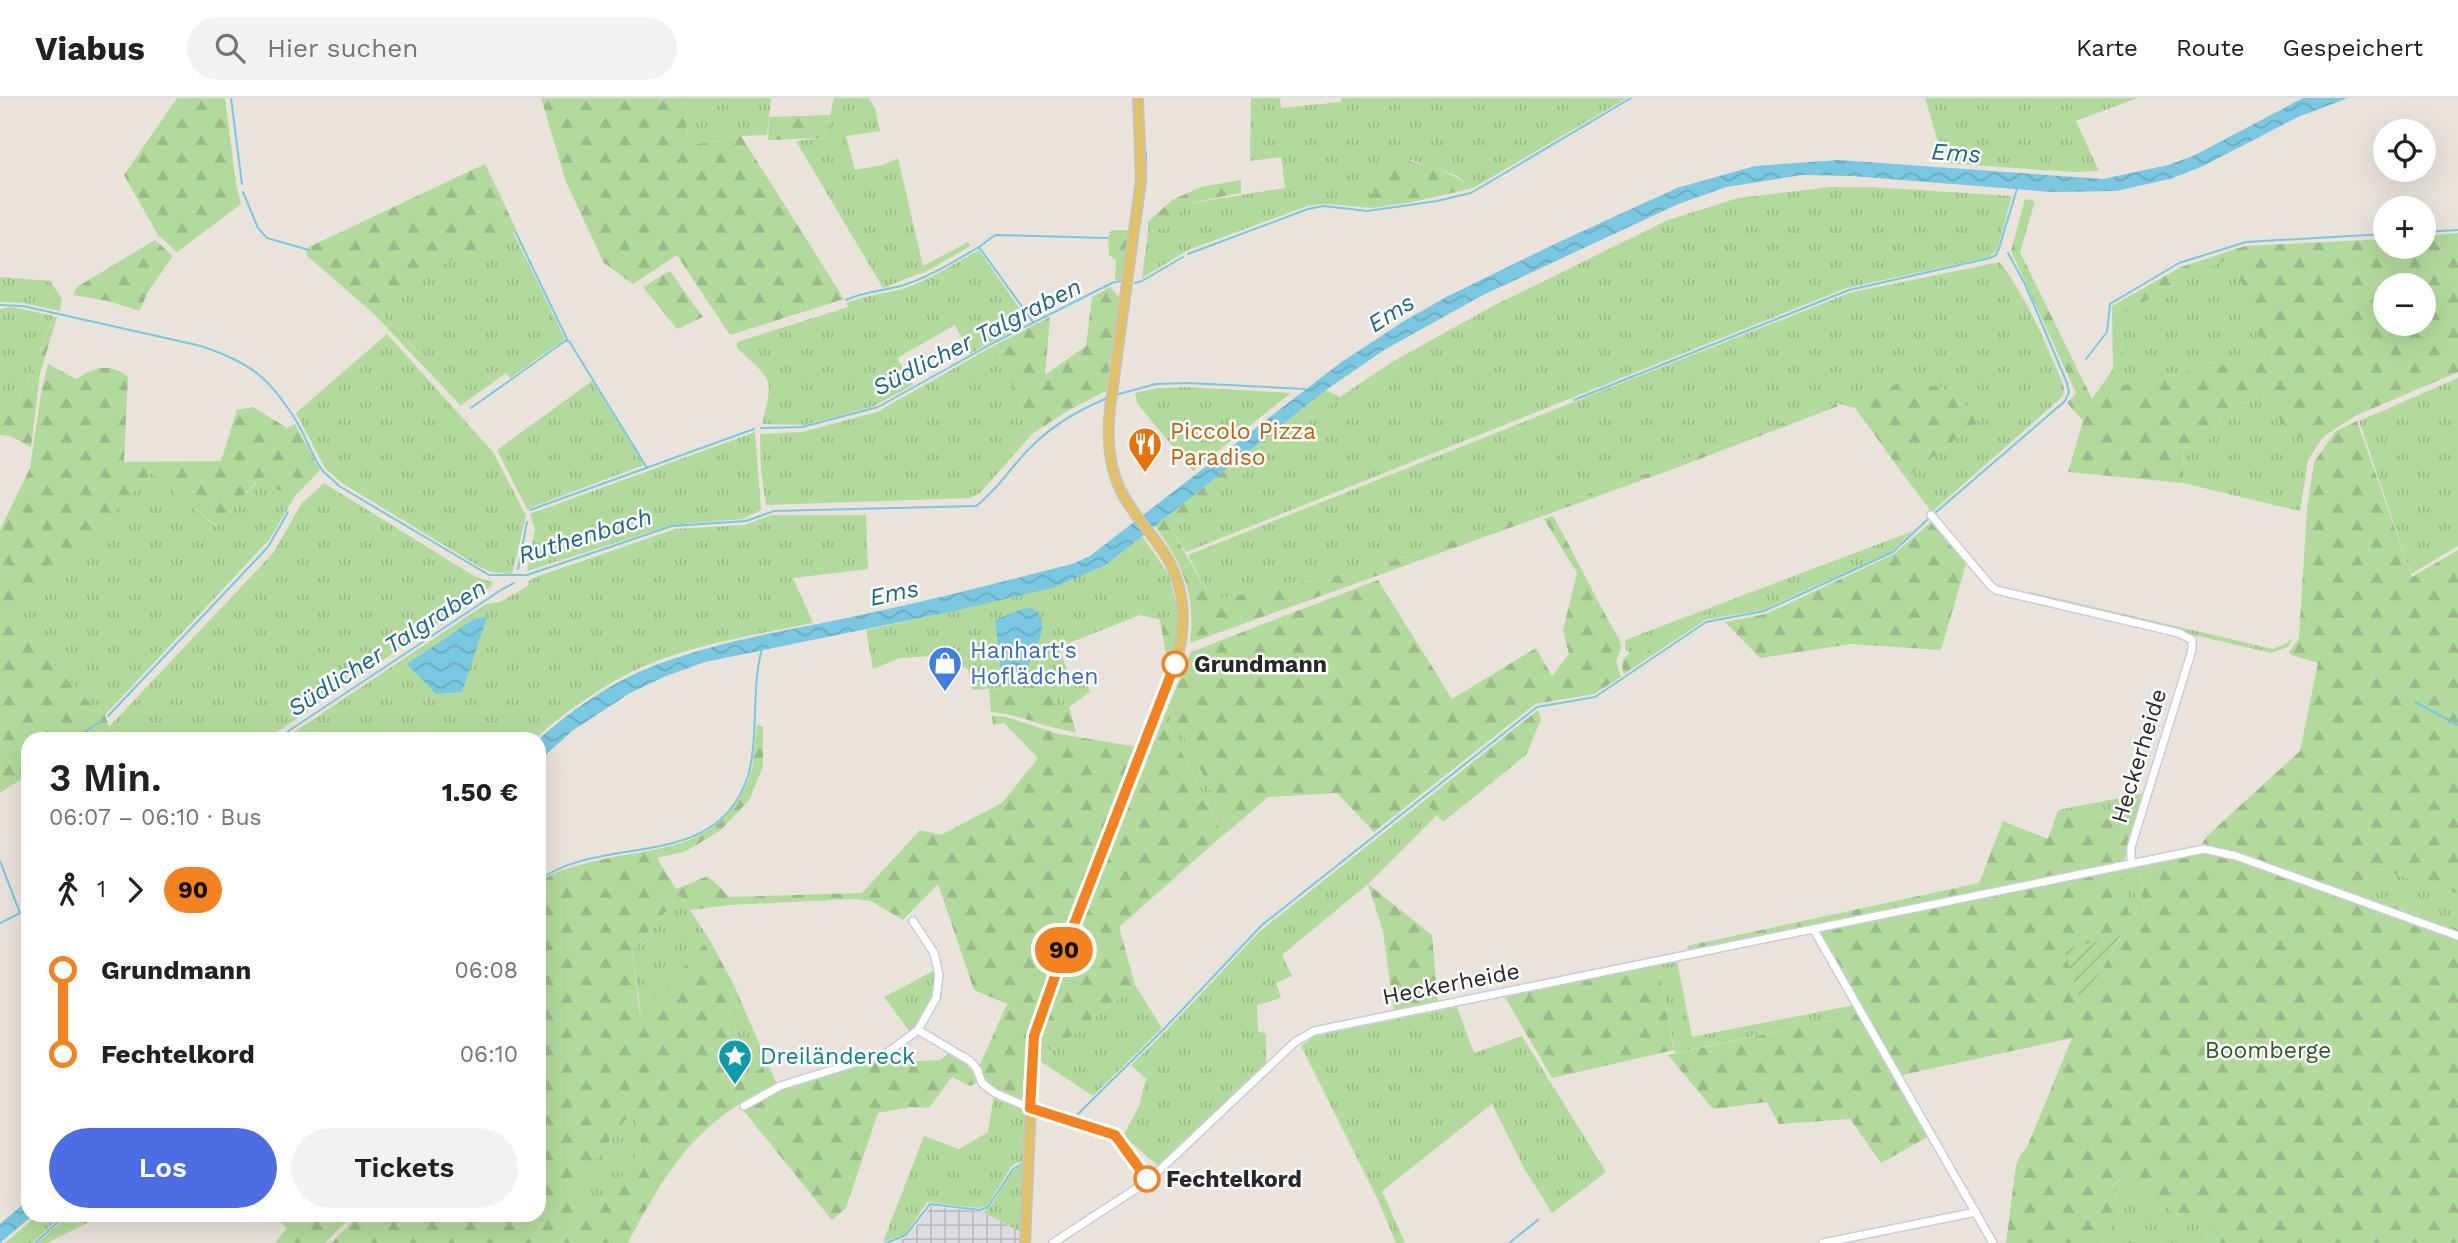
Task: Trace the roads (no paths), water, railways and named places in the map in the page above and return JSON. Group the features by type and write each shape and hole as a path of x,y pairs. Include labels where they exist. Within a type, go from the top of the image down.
{"main road":[{"path":"1025,1243 1034,1036 1066,945 1178,655 1184,622 1175,572 1118,485 1110,452 1108,428 1141,179 1138,98"}],"street":[{"name":"Heckerheide","path":"1053,1243 1149,1181 1294,1042 1314,1031 2131,863 2131,847 2192,650 2192,640 2179,633 1996,590 1931,515"},
{"path":"2131,863 2211,849 2458,936"},
{"path":"744,1106 780,1086 887,1053 918,1031 936,998 939,975 934,953 913,921"},
{"path":"1814,930 1993,1243"},
{"path":"918,1031 970,1061 977,1069 982,1083 995,1093 1030,1108 1115,1135 1149,1181"},
{"path":"1823,1243 1976,1212"}],"water":[{"path":"2303,98 2348,98 2298,117 2201,167 2170,179 2116,191 2052,192 1852,176 1802,175 1726,187 1676,205 1483,295 1384,350 1326,390 1106,565 1052,588 945,613 705,662 630,693 572,731 546,755 546,733 563,719 614,685 670,660 729,643 976,588 1072,564 1090,556 1340,363 1404,321 1448,296 1677,188 1755,166 1839,160 2103,179 2168,165 2193,156"},
{"path":"1032,608 1039,614 1042,629 1028,668 1017,675 1002,678 995,620 1022,609"},
{"path":"487,617 462,692 436,694 407,664 474,619"},
{"path":"21,1206 21,1222 25,1222 0,1243 0,1224"}],"waterway":[{"path":"231,98 242,184"},
{"name":"Südlicher Talgraben","path":"1188,254 1308,209 1324,206 1367,211 1471,193 1631,98"},
{"path":"1140,224 1146,180 1146,152"},
{"path":"1574,400 1849,290 1990,258 1996,255 1999,248 2017,189"},
{"path":"243,192 258,228 267,238 309,250"},
{"path":"2436,231 2458,230"},
{"path":"516,233 567,339"},
{"path":"979,247 995,235 1107,238"},
{"path":"2086,359 2107,332 2110,304 2179,263 2246,242 2373,235"},
{"path":"846,300 914,281 979,247 1033,322"},
{"path":"1935,513 2065,401 2069,392 2025,284 2008,253"},
{"name":"Südlicher Talgraben","path":"1135,283 1183,257"},
{"name":"Südlicher Talgraben","path":"761,428 802,427 878,407 995,342 1114,282 1122,281"},
{"name":"Ruthenbach","path":"0,305 23,306 201,346 246,366 268,383 277,394 297,422 323,471 339,486 489,575 527,575 672,526 746,521 774,511 976,506 1048,432 1066,419 1105,399"},
{"path":"471,408 565,341 569,341 647,468"},
{"name":"Ruthenbach","path":"1119,394 1156,384 1188,383 1305,389"},
{"name":"Südlicher Talgraben","path":"530,510 754,429"},
{"path":"108,716 268,547 288,512"},
{"path":"1074,1118 1162,1031 1262,925 1537,707 1595,697 1706,622 1764,611 1893,552 1928,519"},
{"name":"Südlicher Talgraben","path":"518,569 527,522"},
{"name":"Südlicher Talgraben","path":"287,732 514,583"},
{"path":"546,876 565,866 685,839 711,827 733,806 748,776 751,761 762,649"},
{"path":"2415,702 2458,725"},
{"path":"84,732 103,720"},
{"path":"0,861 20,913"},
{"name":"Südlicher Talgraben","path":"0,923 21,912"},
{"path":"886,1243 906,1235 930,1204 980,1210 988,1207 1013,1169 1022,1164"},
{"path":"1509,1243 1538,1220"},
{"path":"35,1243 58,1222"}],"place":[{"name":"Piccolo Pizza Paradiso","path":"1145,474"},
{"name":"Grundmann","path":"1175,664"},
{"name":"Hanhart's Hoflädchen","path":"945,693"},
{"name":"Dreiländereck","path":"735,1086"},
{"name":"Fechtelkord","path":"1147,1179"}],"water label":[{"name":"Ems","path":"1956,153"},
{"name":"Ems","path":"1391,313"},
{"name":"Ems","path":"894,593"}],"park label":[{"name":"Boomberge","path":"2268,1050"}]}
